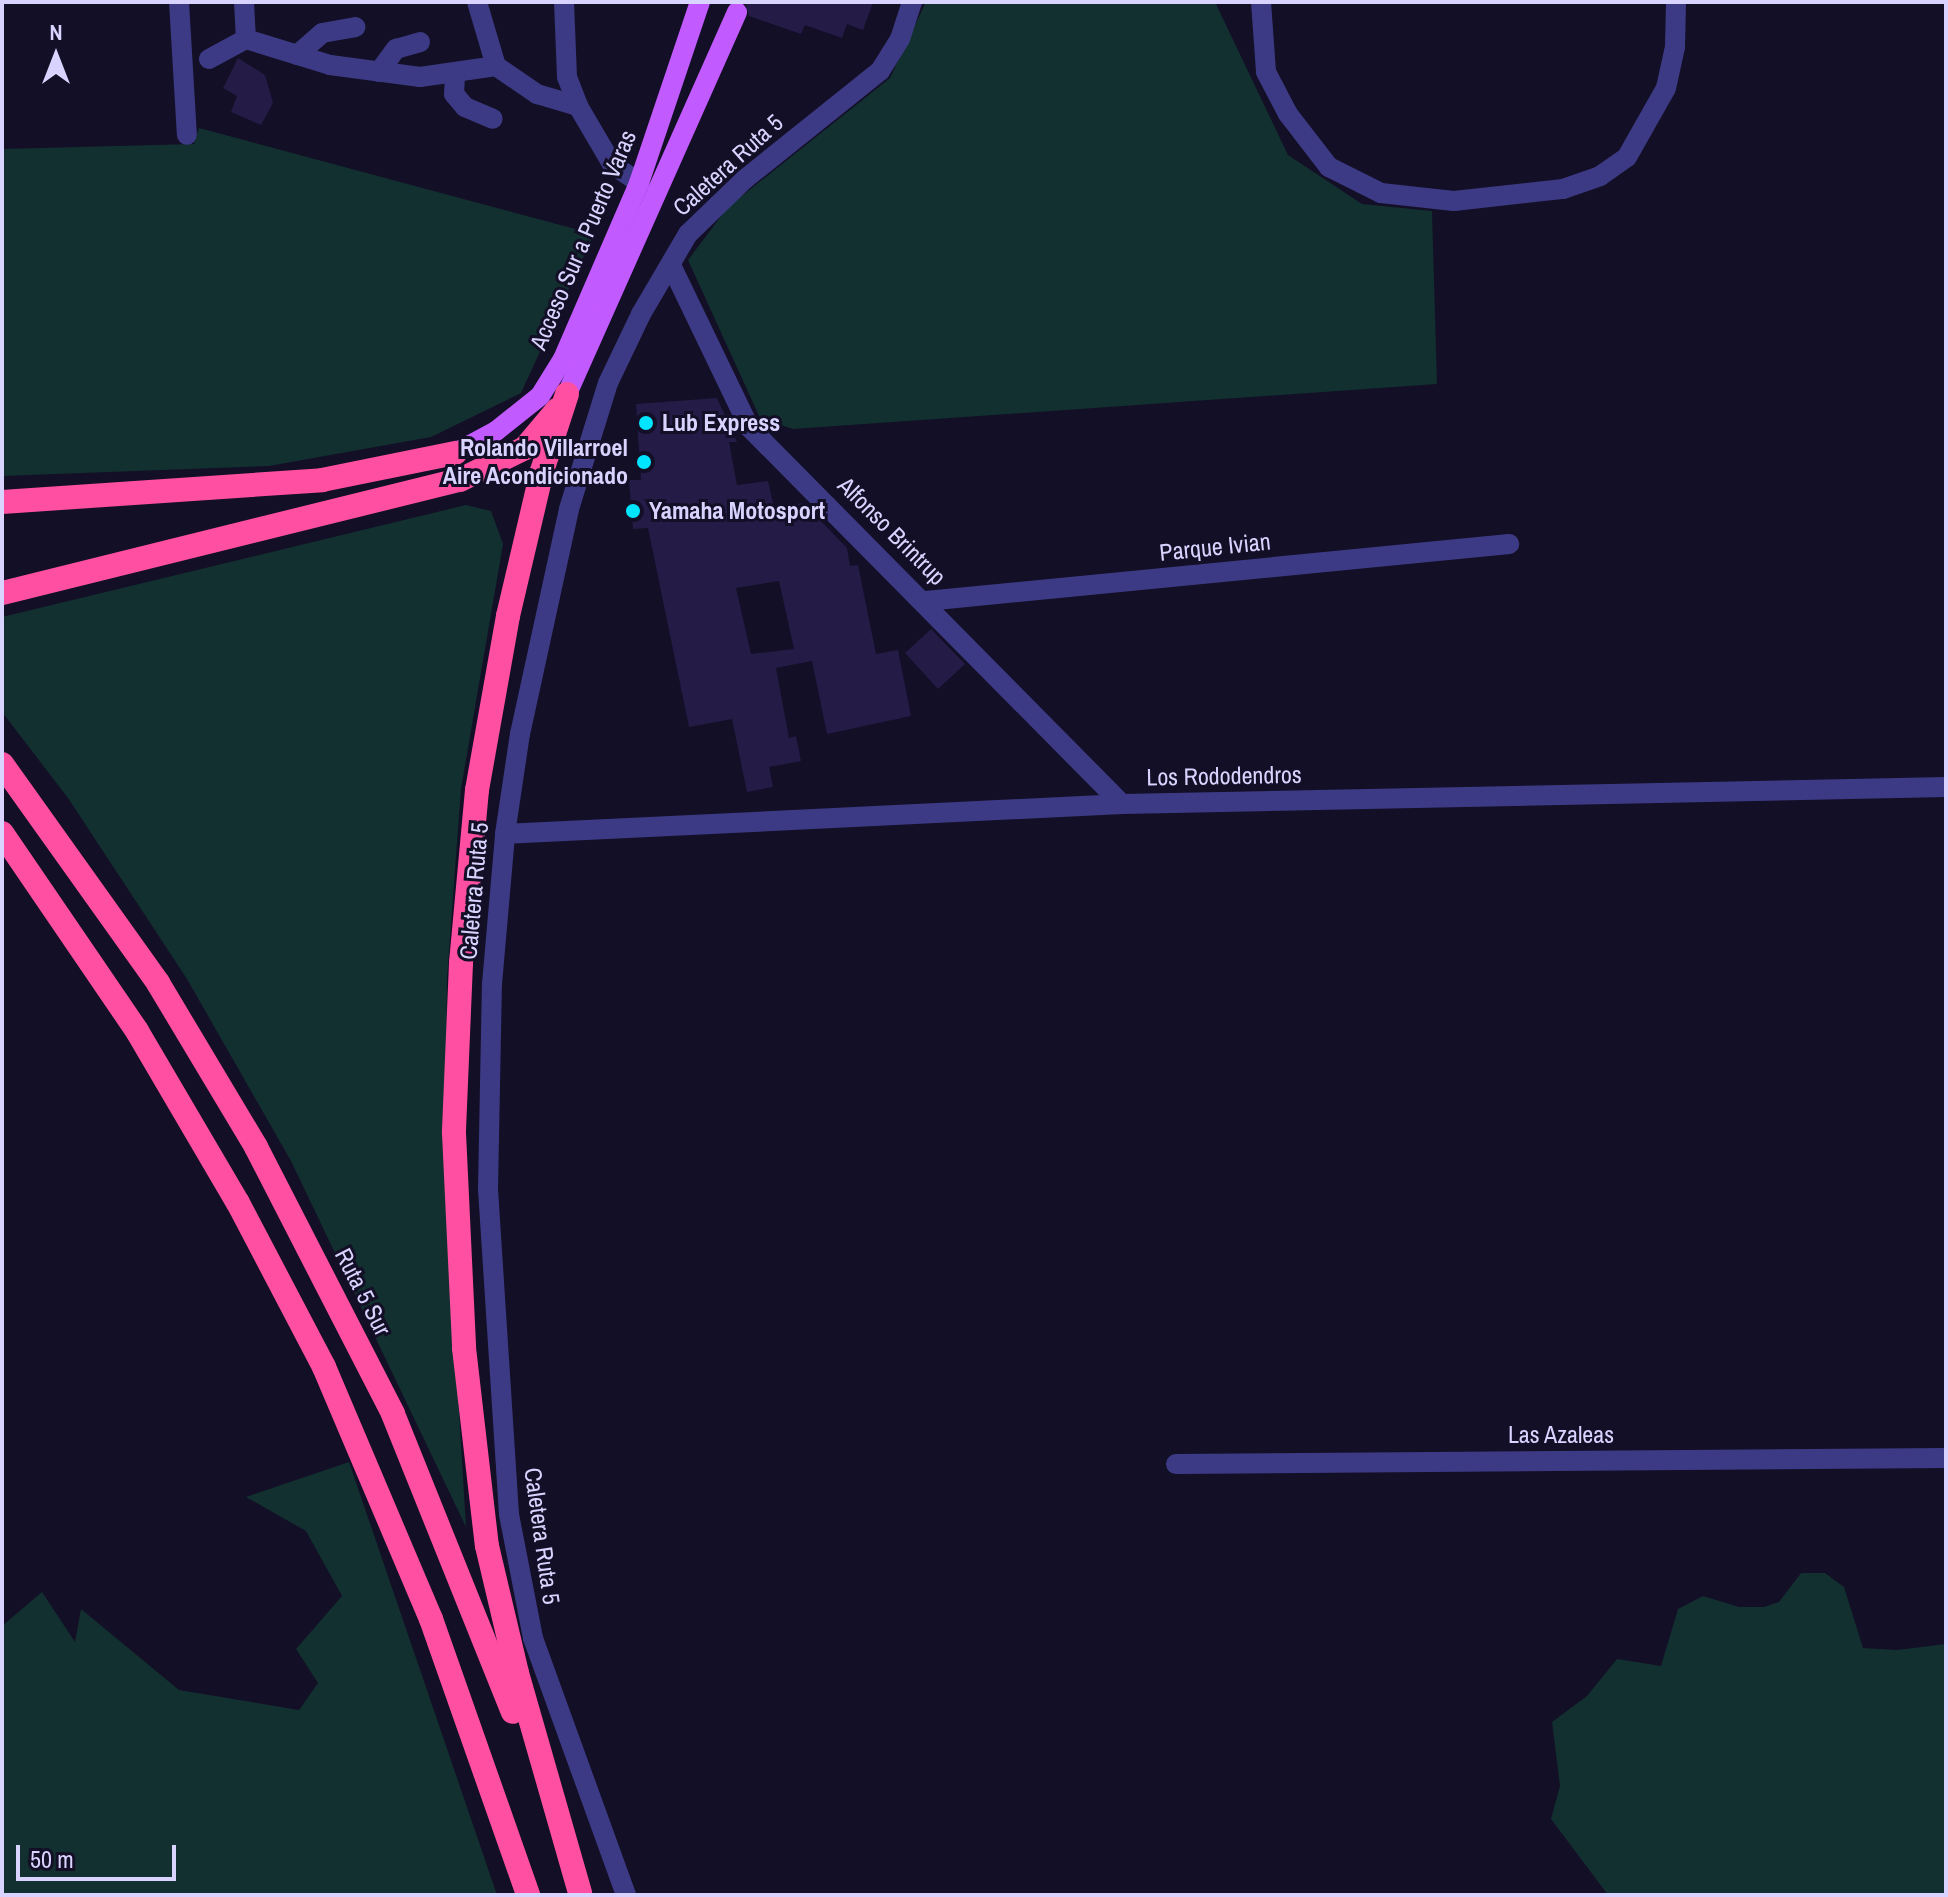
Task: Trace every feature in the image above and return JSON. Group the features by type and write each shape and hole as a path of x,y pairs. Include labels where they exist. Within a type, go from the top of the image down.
{"highway":[{"path":"2,593 460,480 525,448 567,394"},
{"path":"567,394 542,471 508,616 477,790 461,963 454,1133 464,1348 485,1530 517,1673 580,1894"},
{"path":"382,501 455,453"},
{"path":"2,502 322,480 455,453"},
{"name":"Ruta 5 Sur","path":"2,764 158,983 227,1096 331,1289 446,1538 580,1894"},
{"path":"2,833 137,1031 238,1203 324,1367 431,1619 525,1895"}],"main road":[{"name":"Acceso Sur a Puerto Varas","path":"455,453 496,431 540,396 563,359 639,183 700,2"},
{"name":"Acceso Sur a Puerto Varas","path":"567,394 737,12"}],"street":[{"path":"179,2 187,135"},
{"path":"244,2 246,39"},
{"path":"477,2 496,66 537,94 578,106"},
{"path":"564,2 567,77 578,106 612,164 639,183"},
{"name":"Caletera Ruta 5","path":"626,1895 533,1638 509,1514 488,1189 492,984 505,834 545,615 590,432 634,328 688,234 728,195 880,71 900,39 912,2"},
{"path":"1261,2 1266,72 1288,114 1329,167 1381,193 1454,201 1563,189 1600,176 1627,157 1666,88 1675,47 1676,2"},
{"path":"297,55 322,33 355,27"},
{"path":"209,59 246,39 297,55 379,72 455,76 496,66"},
{"path":"379,72 396,49 420,42"},
{"path":"455,76 454,94 465,107 493,119"},
{"name":"Alfonso Brintrup","path":"671,265 749,427 926,601 1122,804"},
{"name":"Parque Ivian","path":"926,601 1509,544"},
{"name":"Los Rododendros","path":"505,834 1122,804 1946,787"},
{"name":"Las Azaleas","path":"1176,1464 1946,1458"}],"green space":[{"path":"926,2 1215,2 1288,155 1362,204 1432,211 1437,384 793,429 760,418 688,260 728,207 890,78"},
{"path":"199,128 594,234 521,393 431,437 269,466 2,476 2,149 194,144"},
{"path":"466,505 491,511 503,544 461,789 447,978 445,1179 466,1527 291,1161 187,979 68,798 2,712 2,617"},
{"path":"349,1462 497,1895 2,1895 2,1626 42,1592 75,1642 81,1609 179,1690 299,1710 318,1683 296,1649 342,1596 306,1531 246,1497"},
{"path":"1801,1573 1825,1573 1844,1587 1863,1648 1897,1650 1946,1644 1946,1895 1608,1895 1551,1819 1560,1786 1552,1722 1587,1696 1617,1659 1661,1666 1678,1609 1703,1596 1739,1607 1764,1607 1779,1602"}],"building":[{"path":"745,2 873,2 863,30 847,24 842,38 805,25 801,34 749,16"},
{"path":"238,58 265,75 273,103 261,125 231,112 237,96 223,88"},
{"path":"717,398 737,442 729,442 737,485 768,481 774,507 803,503 807,519 818,518 847,548 850,566 858,565 876,654 898,650 911,716 827,734 812,661 776,668 789,738 796,736 801,761 769,767 773,787 747,792 732,719 689,727 648,528 633,529 629,480 641,480 636,404","holes":["779,581 794,649 751,654 736,588"]},
{"path":"931,629 965,664 938,689 905,653"}],"place":[{"name":"Lub Express","path":"646,423"},
{"name":"Rolando Villarroel Aire Acondicionado","path":"644,462"},
{"name":"Yamaha Motosport","path":"633,511"}]}
